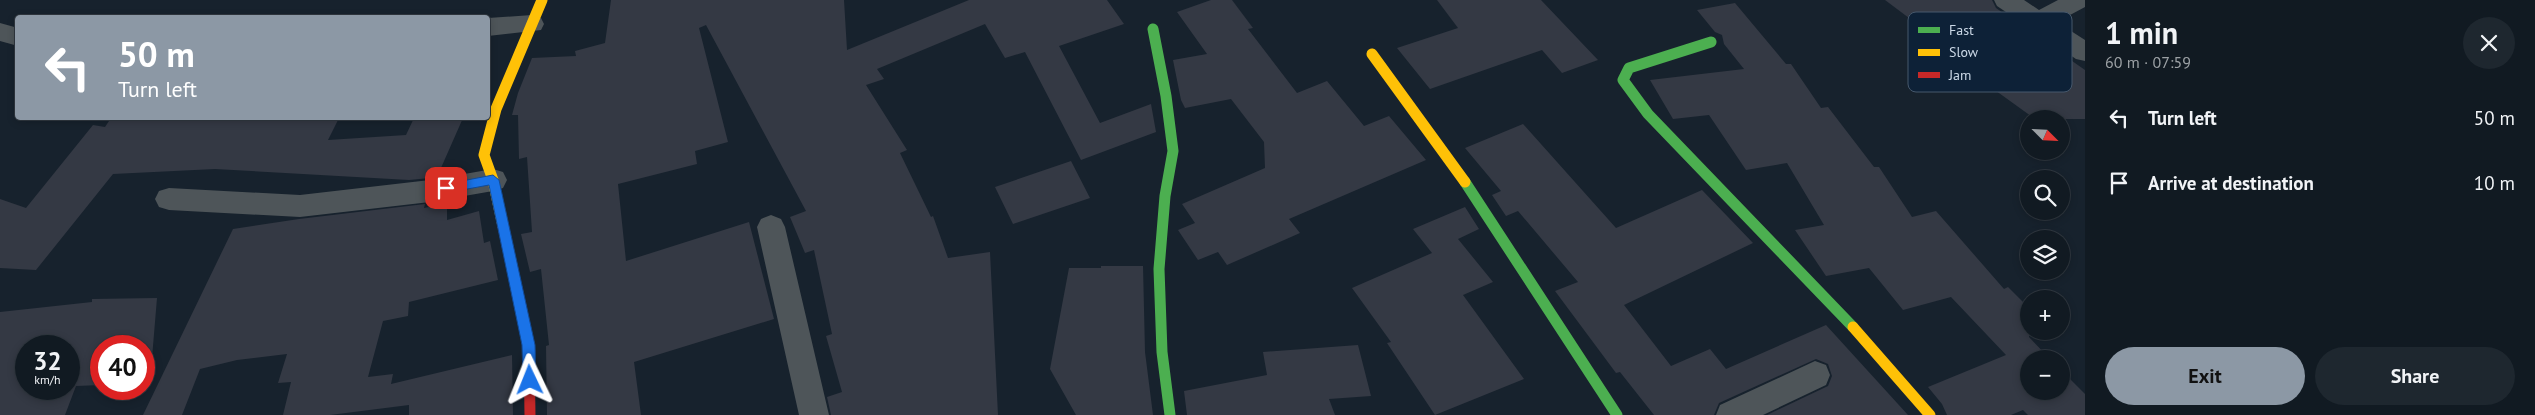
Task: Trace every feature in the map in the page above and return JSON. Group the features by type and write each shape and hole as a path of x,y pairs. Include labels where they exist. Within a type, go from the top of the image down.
{"street":[{"path":"530,415 529,345 493,180 484,155 496,109 542,0"},
{"path":"2006,0 2024,12"},
{"path":"2055,12 2078,0"},
{"path":"490,27 532,24"},
{"path":"1153,29 1166,96 1173,151 1165,196 1159,269 1162,352 1170,415"},
{"path":"0,32 15,37"},
{"path":"1711,42 1629,68 1623,80 1648,114 1839,311 1930,415"},
{"path":"2072,43 2085,52"},
{"path":"1372,54 1477,198 1617,415"},
{"path":"169,199 300,206 430,191 493,180"},
{"path":"771,227 814,415"},
{"path":"1731,415 1815,375"}],"building":[{"path":"611,0 844,0 847,50 969,0 1107,0 1124,24 1059,46 1100,123 1151,104 1156,132 1081,160 1025,52 1005,58 985,24 877,69 884,79 866,85 907,150 900,153 931,217 933,216 948,258 990,252 998,415 831,415 827,397 842,392 826,336 832,334 814,250 805,253 790,217 806,211 706,25 699,28 728,142 695,151 697,164 618,184 626,261 749,222 774,319 634,362 641,415 547,415 546,346 549,345 541,269 530,272 521,234 532,232 527,157 519,159 518,115 512,115 518,93 532,58 576,56 575,51 605,43"},
{"path":"1211,0 1232,0 1253,28 1248,29 1297,93 1327,81 1364,126 1389,116 1426,160 1289,219 1300,233 1227,265 1218,252 1198,260 1178,230 1195,223 1182,204 1265,168 1264,142 1231,99 1185,108 1181,100 1173,60 1207,54 1177,12"},
{"path":"1437,0 1541,0 1598,60 1562,73 1542,50 1430,89 1397,48 1458,28"},
{"path":"1885,0 1992,0 1996,8 2002,12 1908,12 1908,17"},
{"path":"1735,3 1786,64 1791,64 1821,108 1828,107 1874,167 1879,167 1912,217 1936,211 2004,289 2008,287 2020,299 2020,340 2032,340 2041,350 2020,350 2020,400 2070,400 2070,379 2085,394 2085,415 2028,415 2023,410 2011,415 1947,415 1942,404 1928,387 2006,355 1951,297 1903,310 1869,268 1826,276 1795,230 1824,225 1787,163 1746,170 1709,115 1673,119 1650,80 1744,69 1724,44 1722,35 1715,32 1697,10"},
{"path":"2072,61 2085,70 2085,119 2070,119 2070,110 2023,110 1998,92 2072,92"},
{"path":"110,120 338,120 328,140 406,135 413,120 462,120 437,177 409,180 215,169 113,174 36,270 0,268 0,199 26,208 93,125 105,127"},
{"path":"1523,124 1616,228 1702,190 1753,243 1624,305 1671,366 1710,349 1726,369 1826,325 1908,415 1767,415 1828,386 1832,376 1828,364 1816,359 1719,403 1714,415 1654,415 1620,372 1616,373 1555,291 1578,282 1518,211 1506,216 1492,195 1501,191 1465,148"},
{"path":"1071,161 1090,198 1013,224 995,187"},
{"path":"447,203 447,220 479,211 484,243 490,241 498,280 409,302 408,316 383,321 368,377 393,374 391,384 512,355 513,415 409,415 409,405 330,415 283,415 291,382 278,383 287,354 237,360 200,369 182,415 143,415 150,400 155,400 155,390 233,229 425,204 424,208"},
{"path":"1465,207 1479,229 1458,239 1493,282 1463,295 1524,379 1435,415 1387,343 1391,342 1352,288 1432,253 1413,229"},
{"path":"1101,266 1143,266 1145,352 1153,415 1076,415 1050,369 1069,268 1101,268"},
{"path":"157,298 154,335 90,335 90,385 80,386 80,335 15,335 15,400 71,400 65,415 0,415 0,312 92,302 92,299"},
{"path":"1358,345 1371,396 1329,399 1335,415 1187,415 1184,391 1267,375 1263,352"}],"traffic: fast":[{"path":"1153,29 1166,96 1173,151 1165,196 1159,269 1162,352 1170,415"},
{"path":"1711,42 1629,68 1623,80 1648,114 1853,327"},
{"path":"1465,182 1617,415"}],"traffic: slow":[{"path":"503,226 493,180 484,155 496,109 542,0"},
{"path":"1372,54 1465,182"},
{"path":"1853,327 1930,415"}],"traffic: jam":[{"path":"503,226 529,345 530,415"}],"route":[{"path":"446,188 493,180 529,345 530,380"}]}
